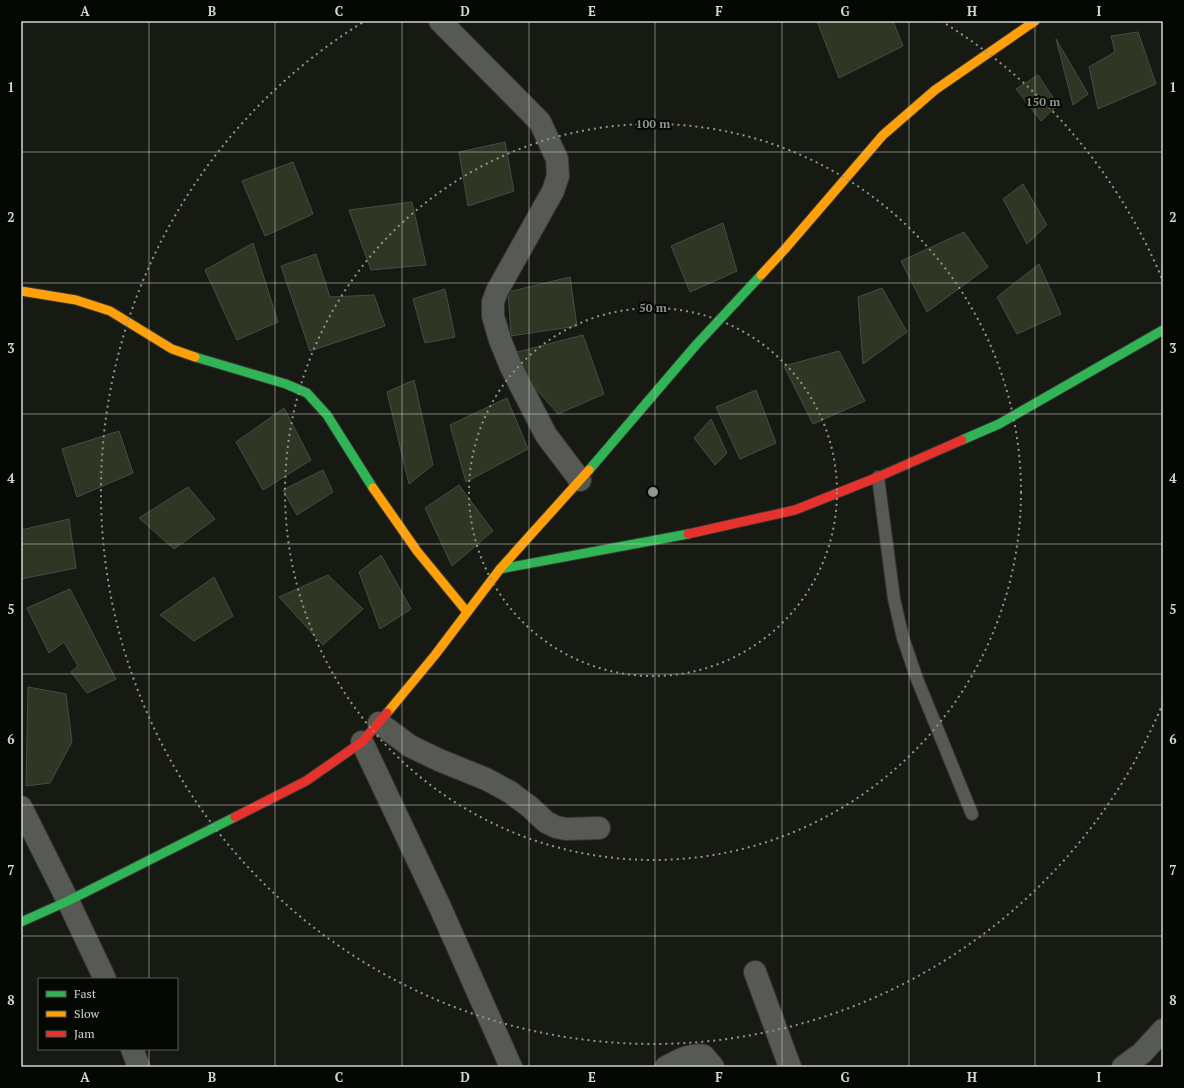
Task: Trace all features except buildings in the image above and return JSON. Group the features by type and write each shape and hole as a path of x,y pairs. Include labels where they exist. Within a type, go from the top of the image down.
{"street":[{"path":"440,21 540,122 557,159 558,176 553,191 497,291 493,302 493,316 506,355 546,435 580,480"},
{"path":"21,922 68,901 306,781 362,742 435,655 500,569 580,480 696,345 785,249 883,135 934,90 1035,21"},
{"path":"21,291 76,300 110,311 172,348 200,360 286,384 307,393 327,415 368,480 417,551 467,612"},
{"path":"500,569 696,533 795,510 878,477 1000,424 1066,384 1163,330"},
{"path":"379,723 410,746 439,760 486,779 510,792 530,807 546,822 556,827 566,830 599,828"},
{"path":"362,742 440,907 511,1067"},
{"path":"21,807 105,978"},
{"path":"755,972 790,1067"},
{"path":"1123,1067 1146,1060 1163,1030"},
{"path":"132,1050 139,1067"},
{"path":"666,1067 691,1055 698,1054 704,1056 712,1067"}],"lane":[{"path":"878,477 894,599 903,638 917,679 972,814"}],"traffic: fast":[{"path":"589,470 696,345 761,275"},
{"path":"962,440 999,424 1163,330"},
{"path":"195,357 286,384 307,393 327,415 373,488"},
{"path":"500,569 688,534"},
{"path":"21,922 68,901 235,817"}],"traffic: slow":[{"path":"761,275 883,135 935,90 1035,21"},
{"path":"21,291 76,300 110,311 172,349 195,357"},
{"path":"387,713 435,655 500,569 589,470"},
{"path":"373,488 417,551 467,612"}],"traffic: jam":[{"path":"688,534 795,510 878,477 962,440"},
{"path":"235,817 306,781 362,742 387,713"}]}
